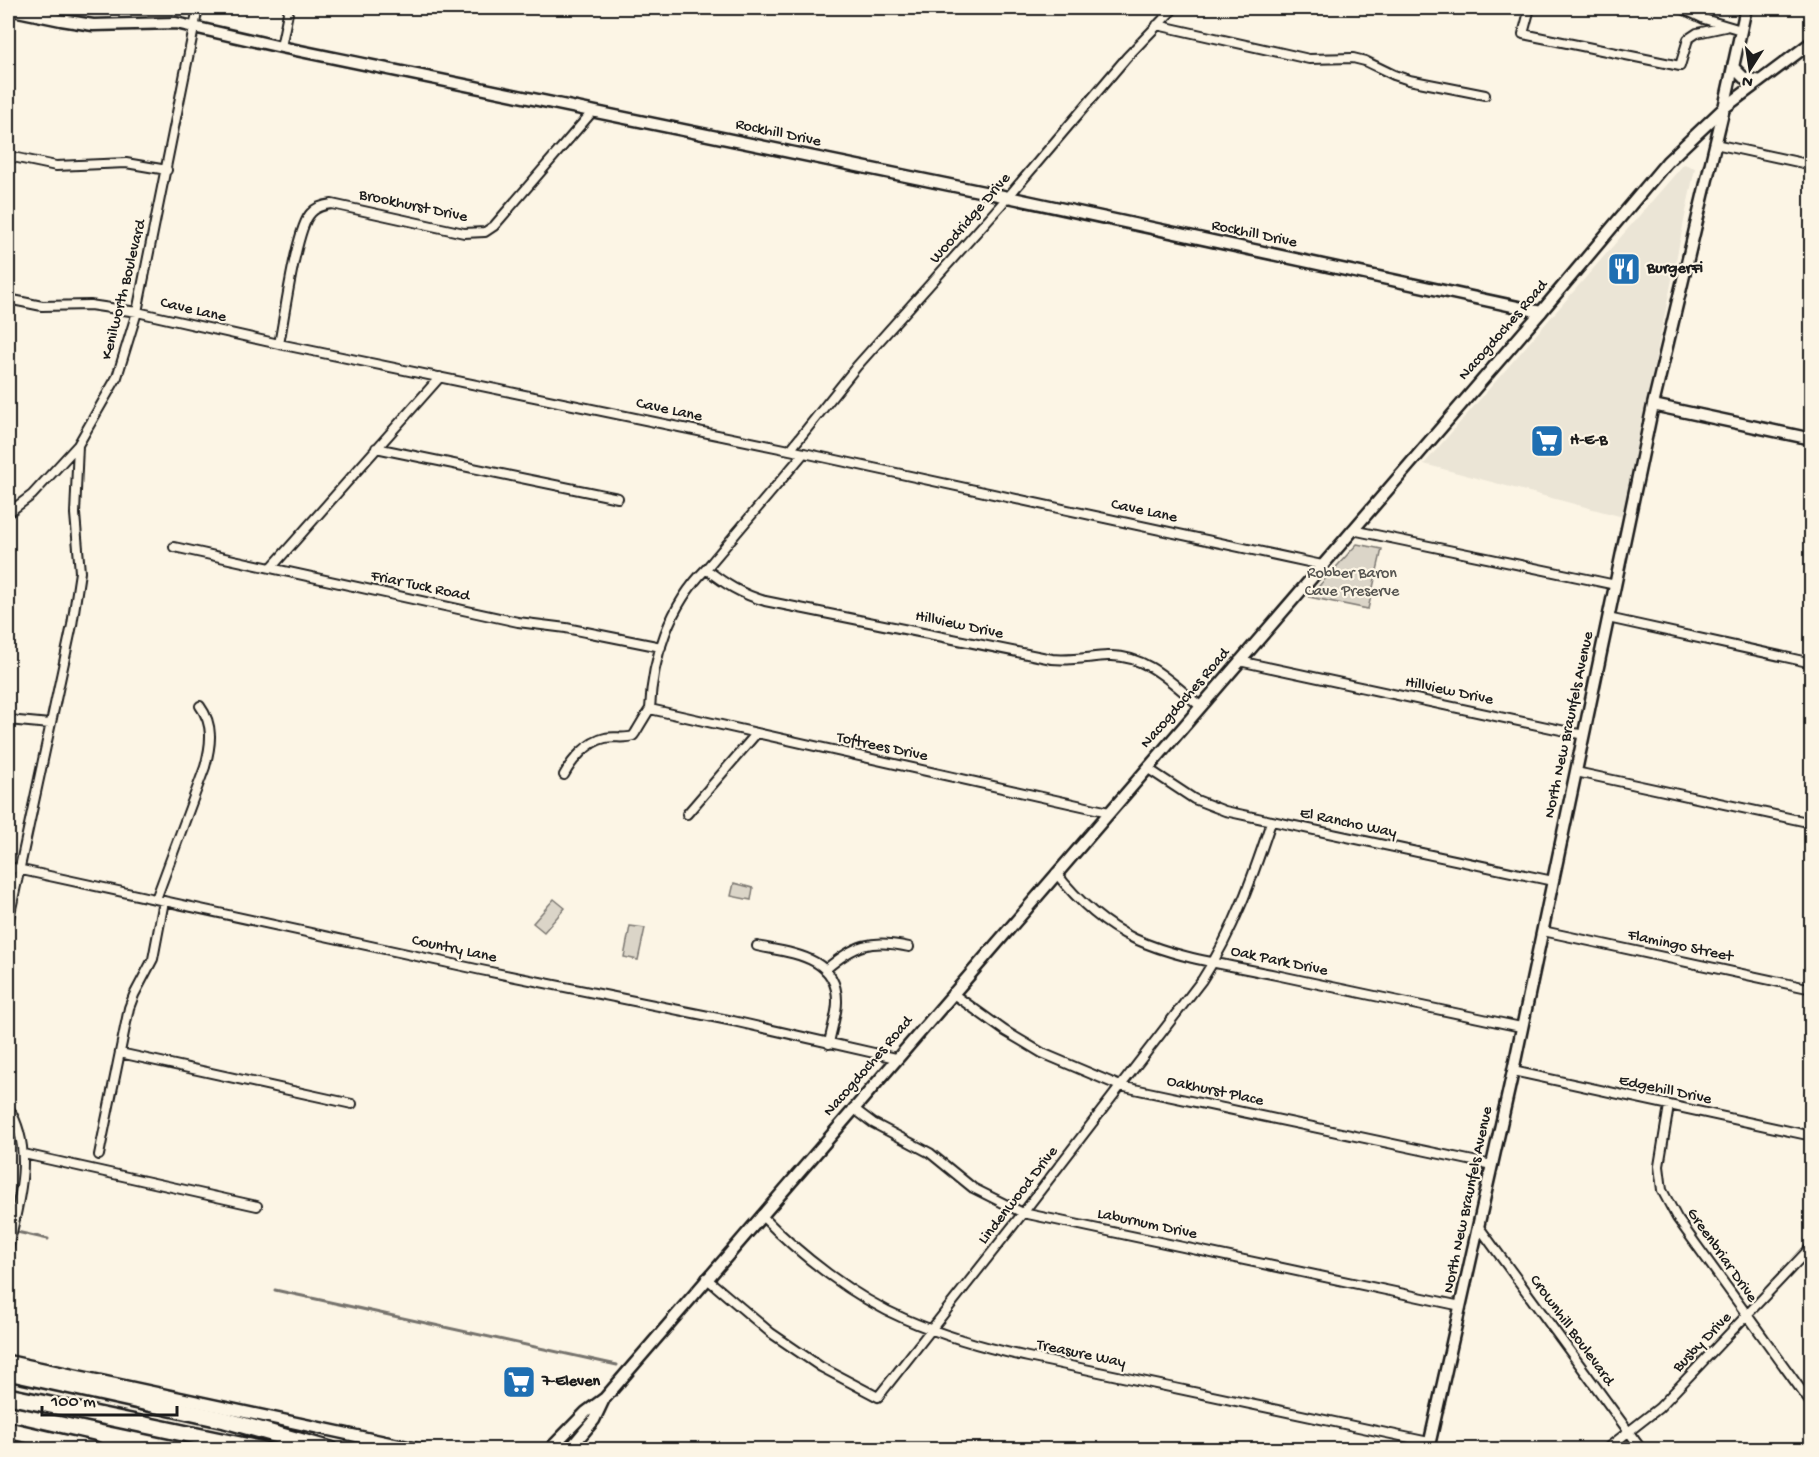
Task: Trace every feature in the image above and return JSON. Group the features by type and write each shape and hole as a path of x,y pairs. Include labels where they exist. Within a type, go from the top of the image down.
{"highway":[{"path":"8,1372 225,1420 331,1449"},
{"path":"8,1396 263,1449"},
{"path":"8,1430 95,1449"}],"street":[{"name":"Kenilworth Boulevard","path":"8,923 72,625 80,572 75,514 78,445 117,377 137,312 198,8"},
{"path":"281,47 289,8"},
{"name":"Woodridge Drive","path":"790,450 857,366 1174,8"},
{"path":"1530,8 1523,34 1680,66 1688,39 1697,33 1725,27"},
{"path":"1681,8 1725,27 1741,30"},
{"name":"North New Braunfels Avenue","path":"1428,1446 1513,1071 1653,405 1746,8"},
{"name":"Rockhill Drive","path":"8,9 93,25 164,23 194,27 1008,197 1540,312"},
{"path":"1157,25 1309,59 1353,58 1409,80 1485,95"},
{"name":"Nacogdoches Road","path":"569,1449 594,1420 605,1398 706,1278 1239,662 1666,162 1724,108 1812,42"},
{"path":"1733,67 1744,78 1760,81"},
{"name":"Brookhurst Drive","path":"279,344 297,247 304,222 310,213 317,208 332,204 464,233 485,232 501,218 593,111"},
{"path":"1715,144 1812,165"},
{"path":"8,156 56,166 126,163 167,170"},
{"name":"Cave Lane","path":"8,299 42,306 90,305 137,312 1322,565"},
{"path":"271,568 440,377"},
{"path":"1653,405 1812,439"},
{"path":"8,513 32,495 78,445"},
{"path":"376,448 618,498"},
{"path":"564,775 579,754 597,741 636,734 650,709 651,687 677,606 694,581 804,453"},
{"path":"1352,530 1616,585"},
{"name":"Friar Tuck Road","path":"174,547 518,622 576,629 662,647"},
{"name":"Hillview Drive","path":"706,569 727,586 747,596 765,600 1052,659 1083,660 1108,656 1138,660 1151,667 1200,706"},
{"path":"1608,618 1812,663"},
{"name":"Hillview Drive","path":"1239,662 1584,735"},
{"path":"99,1155 134,995 153,959 160,900 208,757 211,734 206,715 200,706"},
{"name":"Toftrees Drive","path":"650,709 1109,812"},
{"path":"8,720 50,724"},
{"path":"687,814 756,734"},
{"name":"El Rancho Way","path":"1147,768 1179,791 1209,806 1271,822 1553,881"},
{"path":"1576,772 1812,823"},
{"name":"Lindenwood Drive","path":"706,1278 771,1334 821,1367 878,1397 1023,1213 1214,962 1251,885 1271,822"},
{"name":"Country Lane","path":"8,867 481,970 733,1021 896,1058"},
{"name":"Oak Park Drive","path":"1056,873 1085,906 1118,930 1155,947 1214,962 1521,1027"},
{"name":"Flamingo Street","path":"1543,931 1812,989"},
{"path":"825,970 844,954 871,944 888,942 909,948"},
{"path":"757,946 815,960 825,970 836,991 837,1004 829,1044"},
{"name":"Oakhurst Place","path":"952,993 1005,1031 1042,1053 1120,1086 1492,1165"},
{"path":"120,1053 352,1104"},
{"name":"Edgehill Drive","path":"1513,1071 1812,1136"},
{"name":"Greenbriar Drive","path":"1669,1106 1659,1166 1662,1190 1677,1218 1812,1405"},
{"path":"8,1107 20,1132 24,1154 23,1171 8,1246"},
{"name":"Laburnum Drive","path":"854,1108 873,1123 930,1153 973,1188 1023,1213 1461,1306"},
{"path":"24,1154 257,1206"},
{"name":"Treasure Way","path":"761,1215 775,1230 819,1266 866,1298 931,1329 1020,1355 1428,1446"},
{"name":"Crownhill Boulevard","path":"1479,1227 1642,1449"},
{"name":"Busby Drive","path":"1605,1449 1659,1408 1812,1246"},
{"path":"8,1361 422,1449"},
{"name":"Nacogdoches Road","path":"549,1449 586,1412 605,1398"},
{"path":"577,1449 580,1437"}],"shaded area":[{"path":"1684,164 1695,168 1623,517 1424,464"}],"green space":[{"name":"Robber Baron Cave Preserve","path":"1357,544 1382,549 1368,609 1309,597"},
{"path":"734,883 753,888 751,900 731,896"},
{"path":"554,899 565,908 544,932 533,923"},
{"path":"630,926 645,928 638,960 624,957"}],"waterway":[{"path":"8,1230 48,1239"},
{"path":"275,1290 617,1365"}],"place":[{"name":"BurgerFi","path":"1624,269"},
{"name":"H-E-B","path":"1547,441"},
{"name":"7-Eleven","path":"519,1382"}]}
